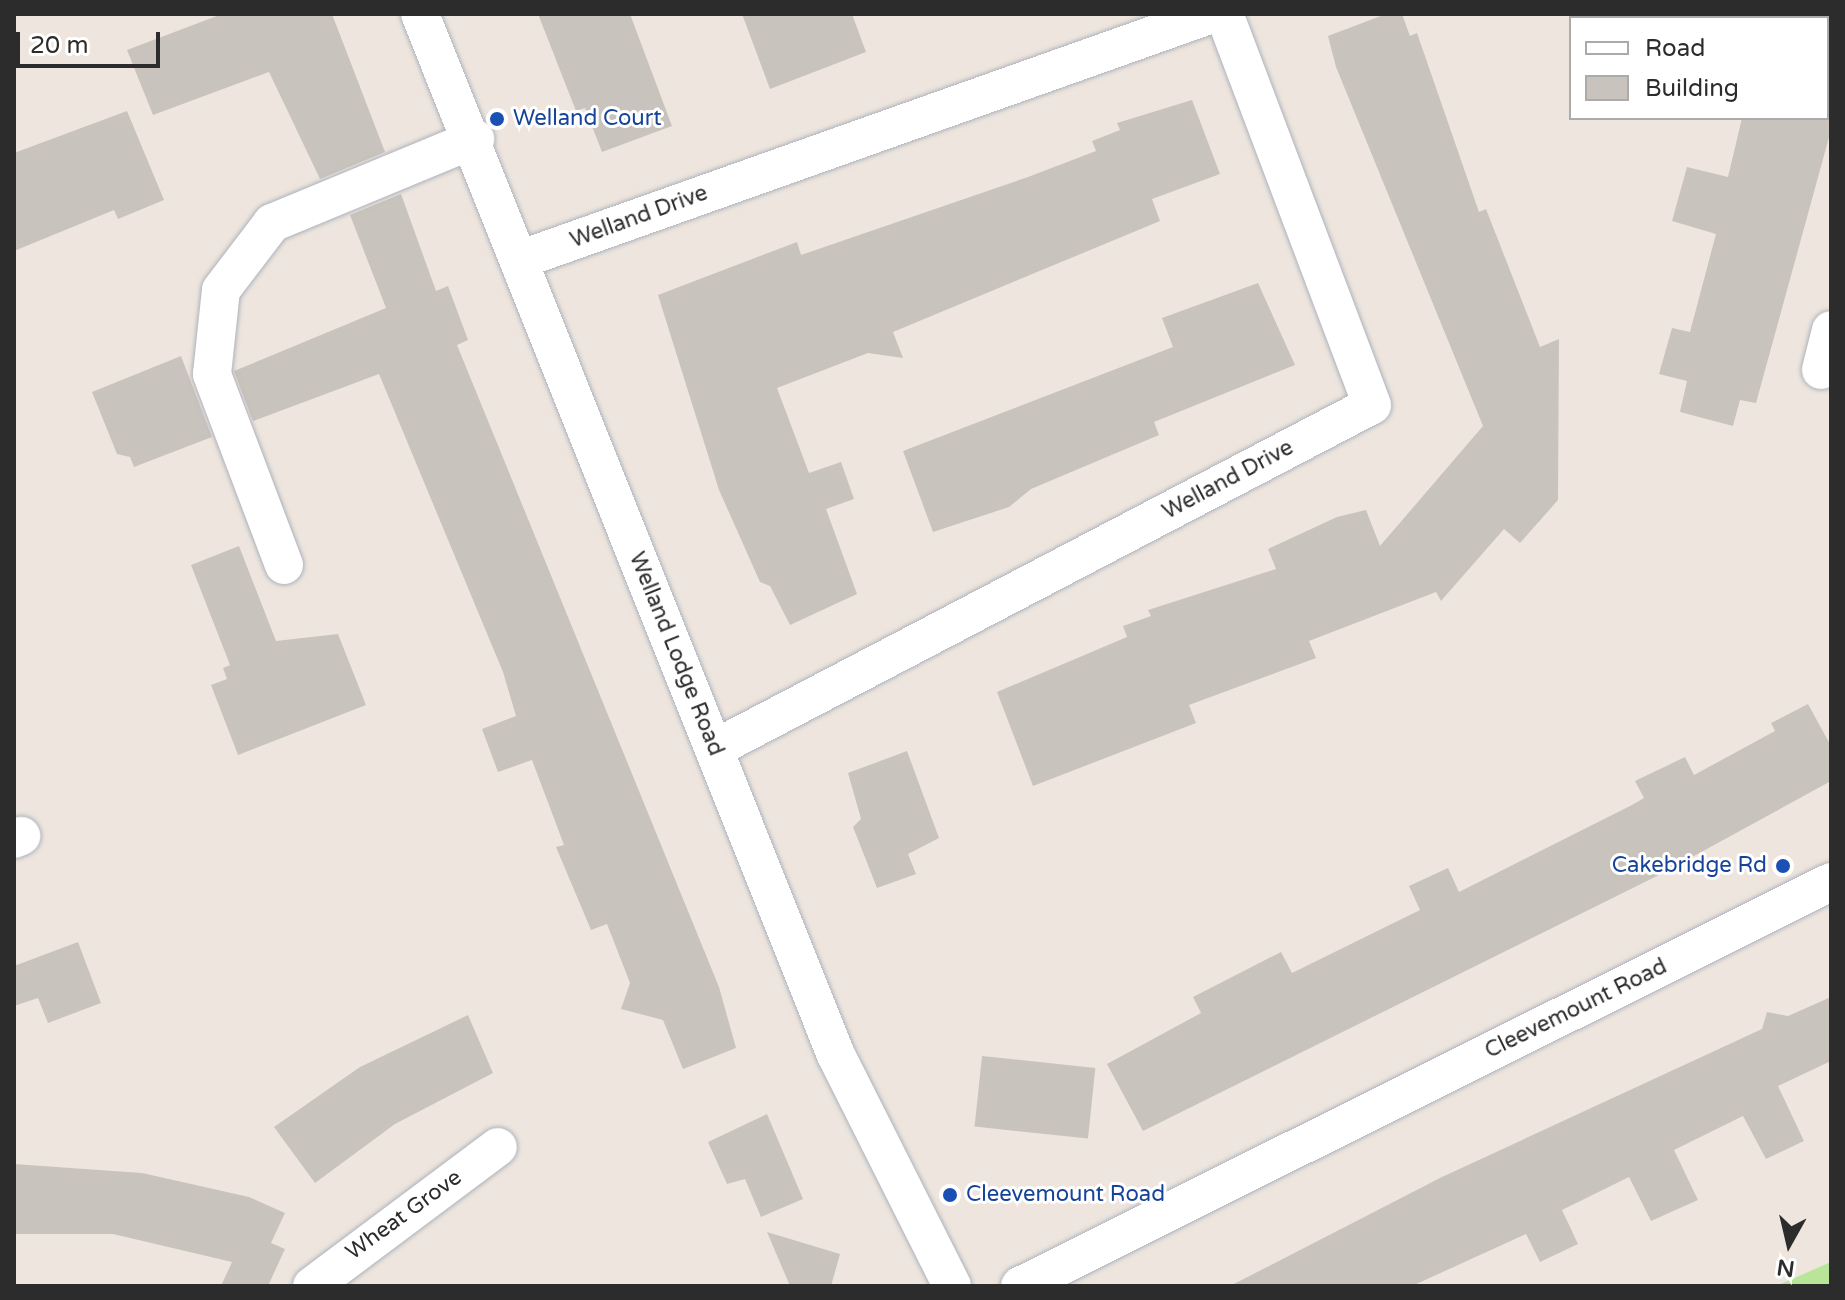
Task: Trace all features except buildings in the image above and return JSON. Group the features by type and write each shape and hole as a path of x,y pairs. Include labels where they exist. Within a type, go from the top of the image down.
{"street":[{"name":"Welland Lodge Road","path":"420,14 475,139 519,260 836,1055 952,1286"},
{"name":"Welland Drive","path":"519,260 1212,14"},
{"name":"Welland Drive","path":"714,749 1372,405 1224,14"},
{"path":"284,565 212,374 221,290 272,223 475,139"},
{"path":"1821,370 1831,330"},
{"name":"Cleevemount Road","path":"1020,1286 1831,882"},
{"name":"Wheat Grove","path":"312,1286 498,1147"}],"green space":[{"path":"1831,1262 1831,1286 1776,1286"}],"place":[{"name":"Welland Court","path":"497,119"},
{"name":"Cakebridge Rd","path":"1783,866"},
{"name":"Cleevemount Road","path":"950,1195"}]}
